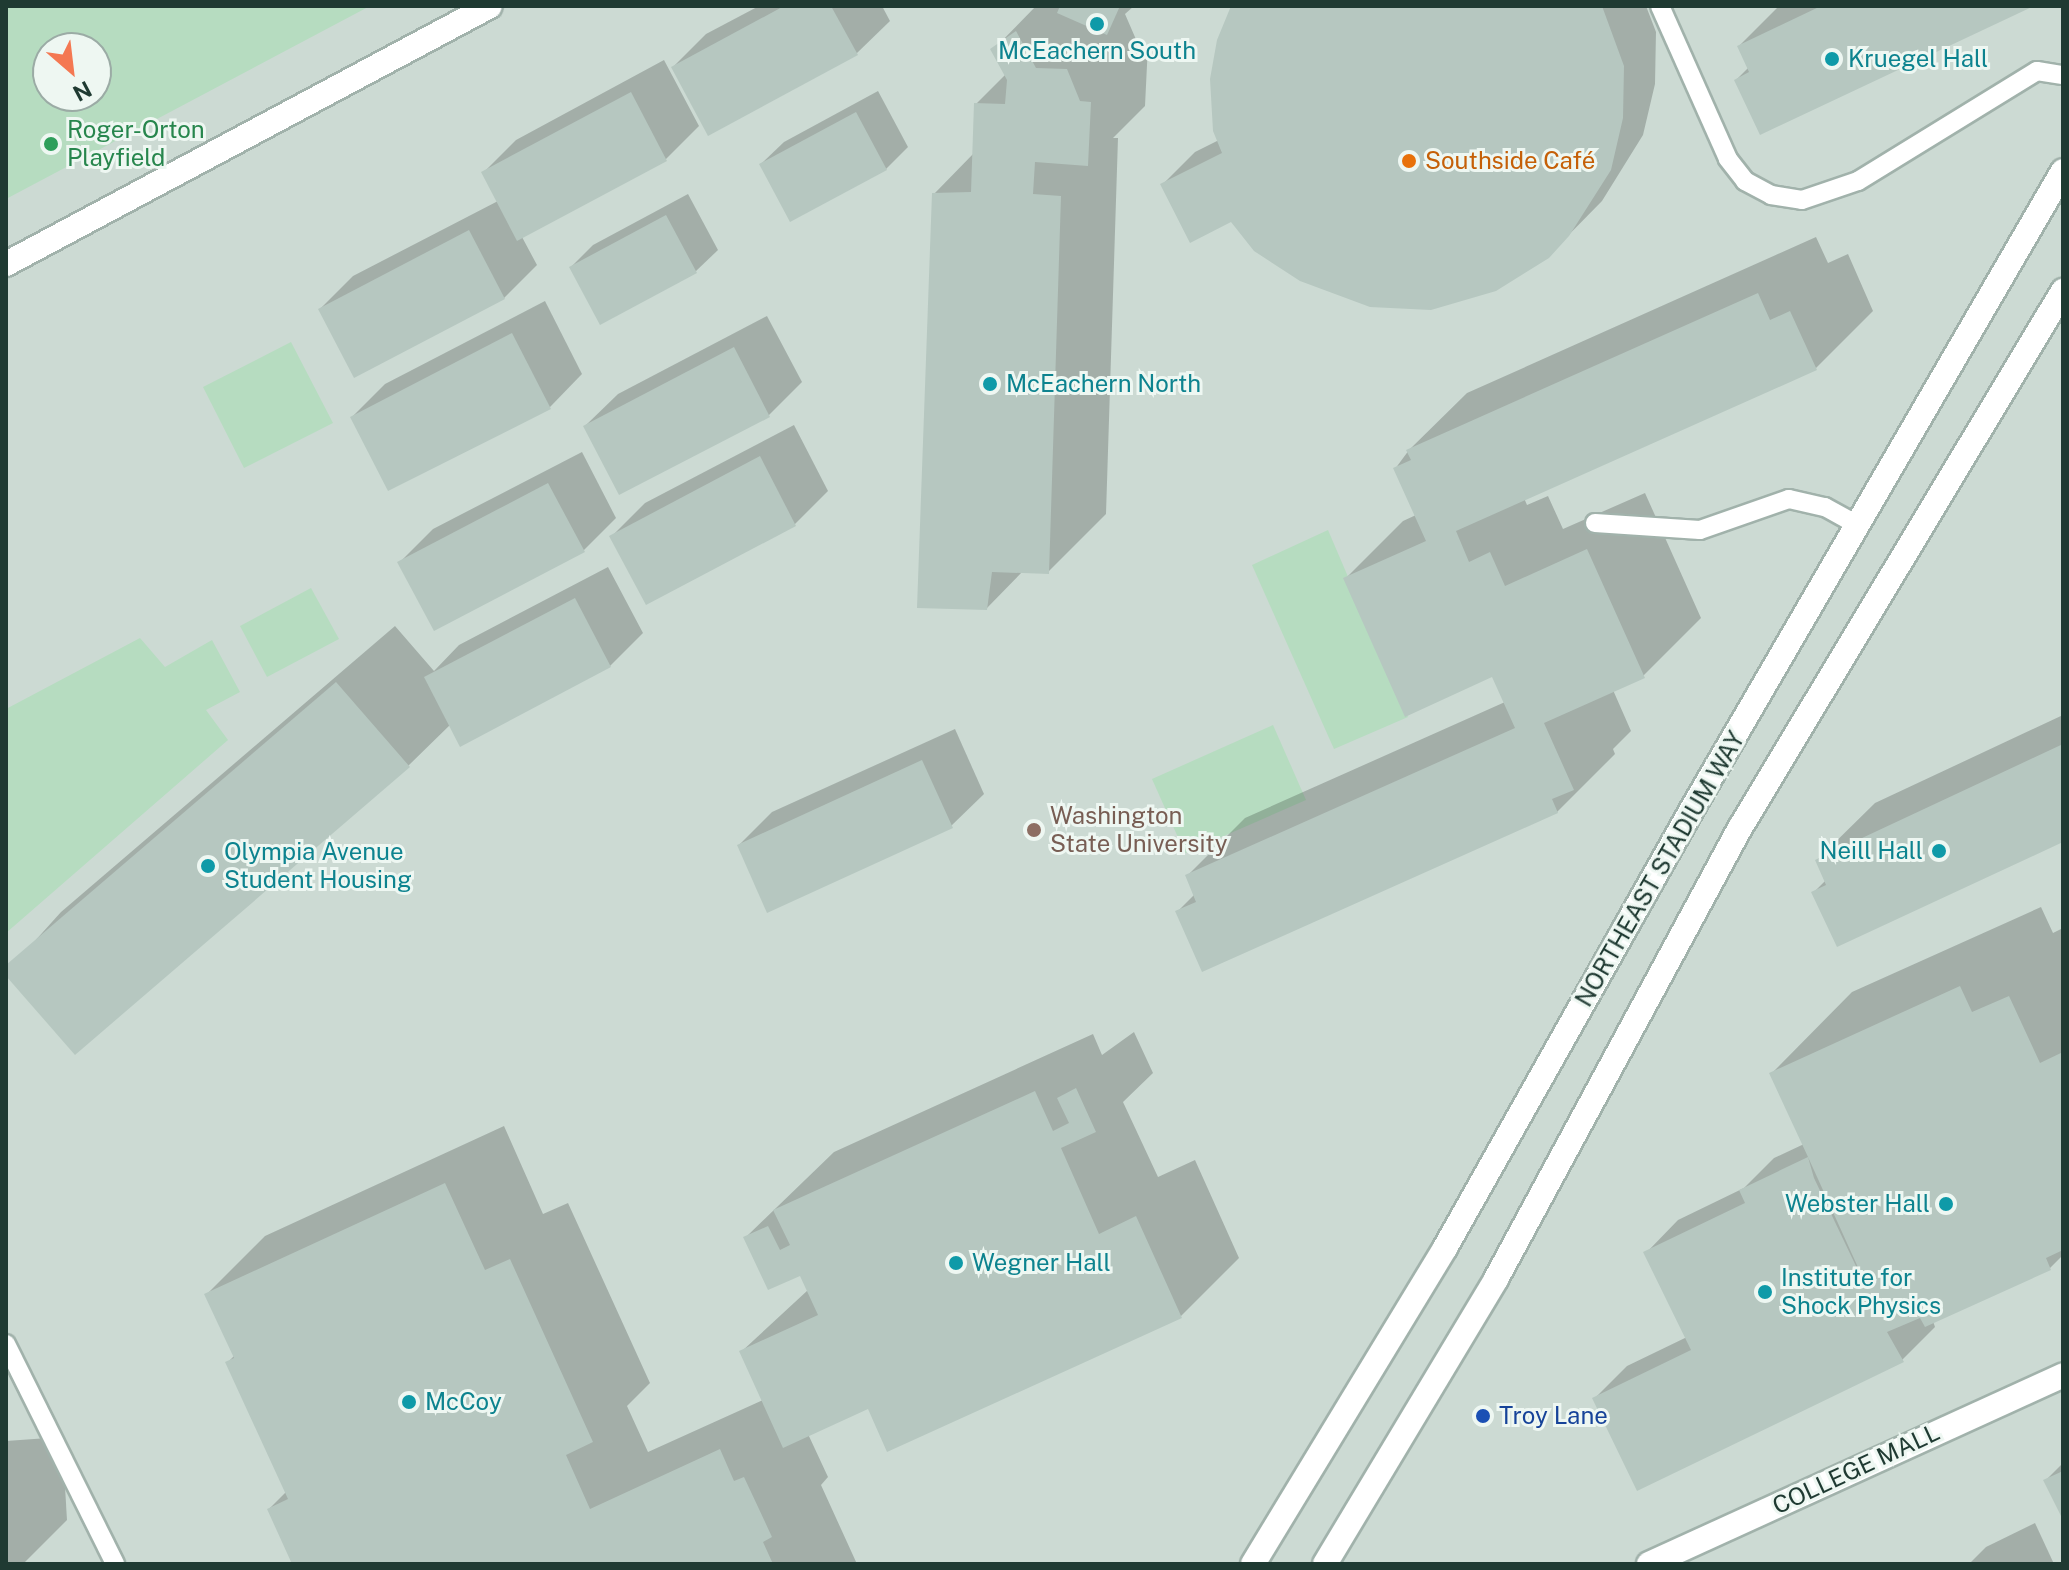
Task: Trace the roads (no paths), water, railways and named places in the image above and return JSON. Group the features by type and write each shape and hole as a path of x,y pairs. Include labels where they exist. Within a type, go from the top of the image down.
{"main road":[{"path":"6,264 490,6"},
{"name":"NORTHEAST STADIUM WAY","path":"1253,1564 1445,1248 1691,811 2063,171"},
{"name":"NORTHEAST STADIUM WAY","path":"1325,1564 1496,1279 1740,828 2063,291"},
{"name":"COLLEGE MALL","path":"1649,1564 2063,1375"}],"lane":[{"path":"1660,6 1728,159 1745,181 1771,195 1802,200 1832,193 2037,71 2063,75"},
{"path":"1595,523 1700,530 1789,499 1814,503 1859,526"},
{"path":"6,1344 115,1564"}],"place":[{"name":"McEachern South","path":"1097,24"},
{"name":"Kruegel Hall","path":"1832,59"},
{"name":"Roger-Orton Playfield","path":"51,144"},
{"name":"Southside Café","path":"1409,161"},
{"name":"McEachern North","path":"990,384"},
{"name":"Washington State University","path":"1034,830"},
{"name":"Neill Hall","path":"1939,851"},
{"name":"Olympia Avenue Student Housing","path":"208,866"},
{"name":"Webster Hall","path":"1946,1204"},
{"name":"Wegner Hall","path":"956,1263"},
{"name":"Institute for Shock Physics","path":"1765,1292"},
{"name":"McCoy","path":"409,1402"},
{"name":"Troy Lane","path":"1483,1416"}]}
